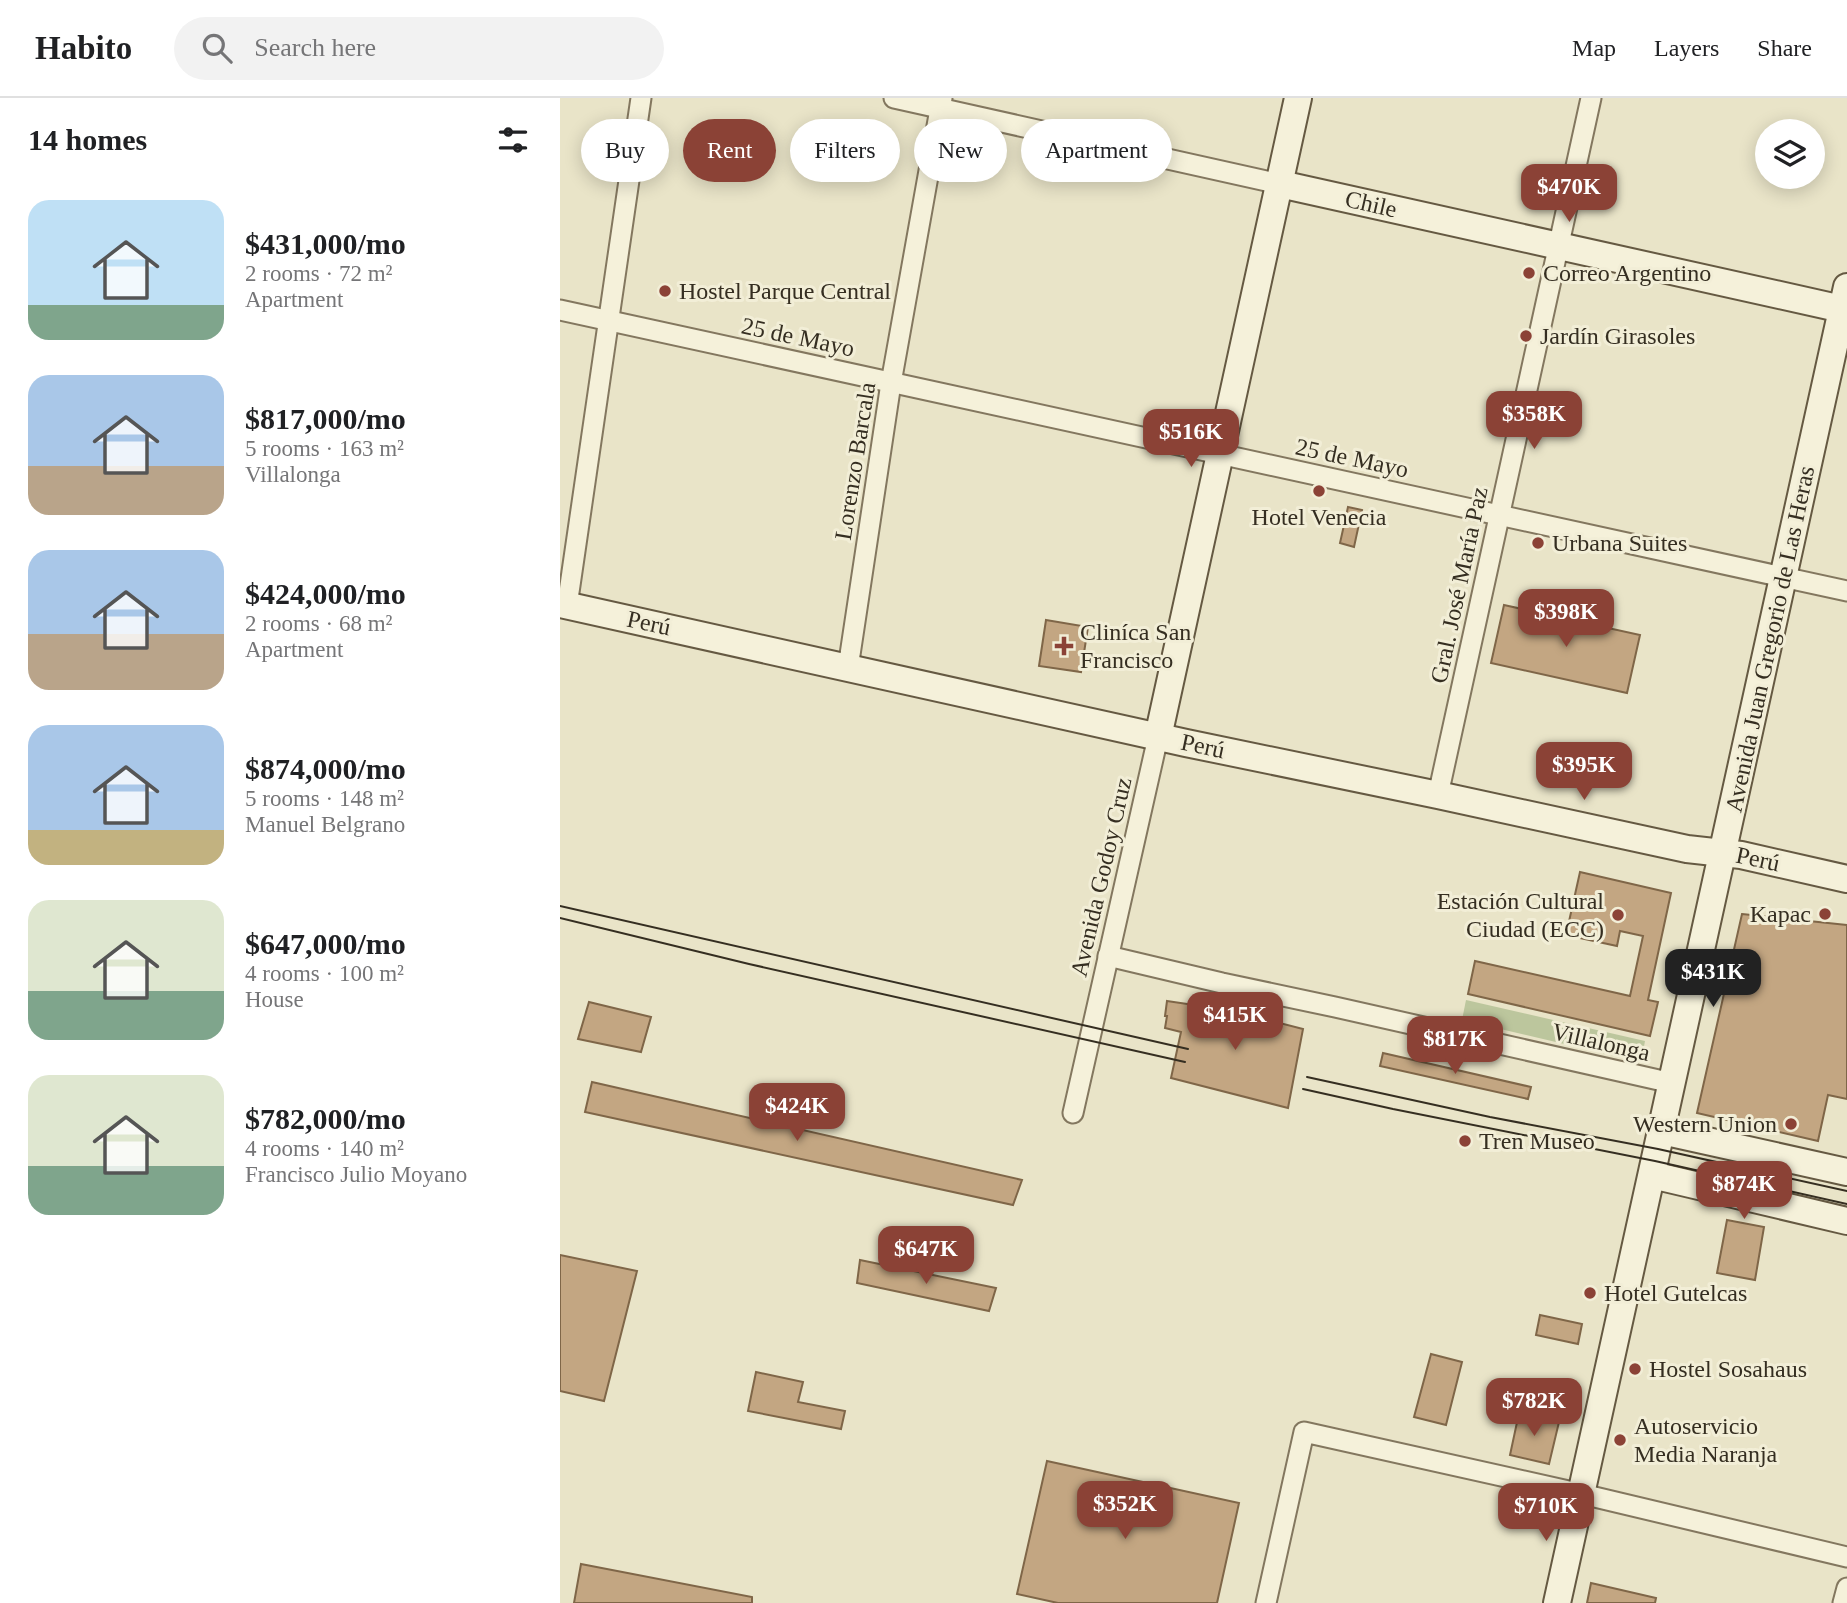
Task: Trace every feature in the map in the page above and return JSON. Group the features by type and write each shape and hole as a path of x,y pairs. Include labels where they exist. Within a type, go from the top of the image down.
{"main road":[{"path":"1158,737 1298,98"},
{"name":"Chile","path":"1280,184 1559,246 1845,302"},
{"name":"Avenida Juan Gregorio de Las Heras","path":"1557,1603 1845,302"},
{"name":"Perú","path":"563,605 1158,737 1688,849 1741,855 1847,879"},
{"path":"1657,1154 1847,1172"},
{"path":"1657,1154 1847,1221"}],"street":[{"path":"563,605 641,98"},
{"name":"Chile","path":"894,98 942,103 1280,184"},
{"name":"Gral. José María Paz","path":"1438,795 1591,98"},
{"name":"Lorenzo Barcala","path":"848,667 891,383 942,103"},
{"name":"25 de Mayo","path":"560,310 1847,592"},
{"name":"Avenida Godoy Cruz","path":"1073,1113 1158,737"},
{"name":"Villalonga","path":"1108,956 1222,984 1672,1083"},
{"path":"1266,1603 1304,1432 1847,1557"},
{"path":"1843,1603 1847,1588"}],"green space":[{"path":"1466,1000 1645,1041 1641,1062 1462,1020"}],"building":[{"path":"1348,507 1362,510 1354,547 1340,543"},
{"path":"1504,605 1640,635 1627,693 1491,663"},
{"name":"Cliníca San Francisco","path":"1046,620 1088,627 1081,672 1039,666"},
{"path":"1580,872 1671,893 1648,1000 1658,1002 1650,1036 1468,994 1475,961 1630,996 1643,936 1620,931 1617,946 1566,935"},
{"path":"1742,914 1847,925 1847,1099 1828,1095 1818,1141 1697,1113"},
{"path":"1167,1001 1241,1012 1243,1006 1266,1010 1264,1019 1303,1029 1288,1108 1171,1078 1181,1032 1165,1028"},
{"path":"589,1002 651,1017 641,1052 578,1039"},
{"path":"1383,1053 1531,1087 1528,1099 1380,1066"},
{"path":"592,1082 1022,1180 1013,1205 585,1112"},
{"path":"1727,1220 1764,1227 1755,1280 1717,1273"},
{"path":"560,1255 637,1271 604,1401 560,1391"},
{"path":"860,1260 996,1288 989,1311 857,1283"},
{"path":"1540,1315 1582,1324 1578,1344 1536,1335"},
{"path":"1431,1354 1462,1362 1446,1425 1414,1417"},
{"path":"756,1372 803,1382 798,1402 845,1411 841,1429 748,1411"},
{"path":"1519,1413 1559,1422 1549,1464 1510,1455"},
{"path":"1047,1461 1239,1503 1217,1603 1058,1603 1017,1594"},
{"path":"581,1564 752,1597 752,1603 574,1603"},
{"path":"1591,1583 1656,1598 1655,1603 1587,1603"}],"tram line":[{"path":"560,906 1188,1049"},
{"path":"560,918 749,964 1185,1062"},
{"path":"1307,1077 1847,1191"},
{"path":"1303,1089 1655,1161 1847,1204"}],"place":[{"name":"Correo Argentino","path":"1529,273"},
{"name":"Hostel Parque Central","path":"665,291"},
{"name":"Jardín Girasoles","path":"1526,336"},
{"name":"Hotel Venecia","path":"1319,491"},
{"name":"Urbana Suites","path":"1538,543"},
{"name":"Cliníca San Francisco","path":"1064,646"},
{"name":"Kapac","path":"1825,914"},
{"name":"Estación Cultural Ciudad (ECC)","path":"1618,915"},
{"name":"Western Union","path":"1791,1124"},
{"name":"Tren Museo","path":"1465,1141"},
{"name":"Hotel Gutelcas","path":"1590,1293"},
{"name":"Hostel Sosahaus","path":"1635,1369"},
{"name":"Autoservicio Media Naranja","path":"1620,1440"}]}
